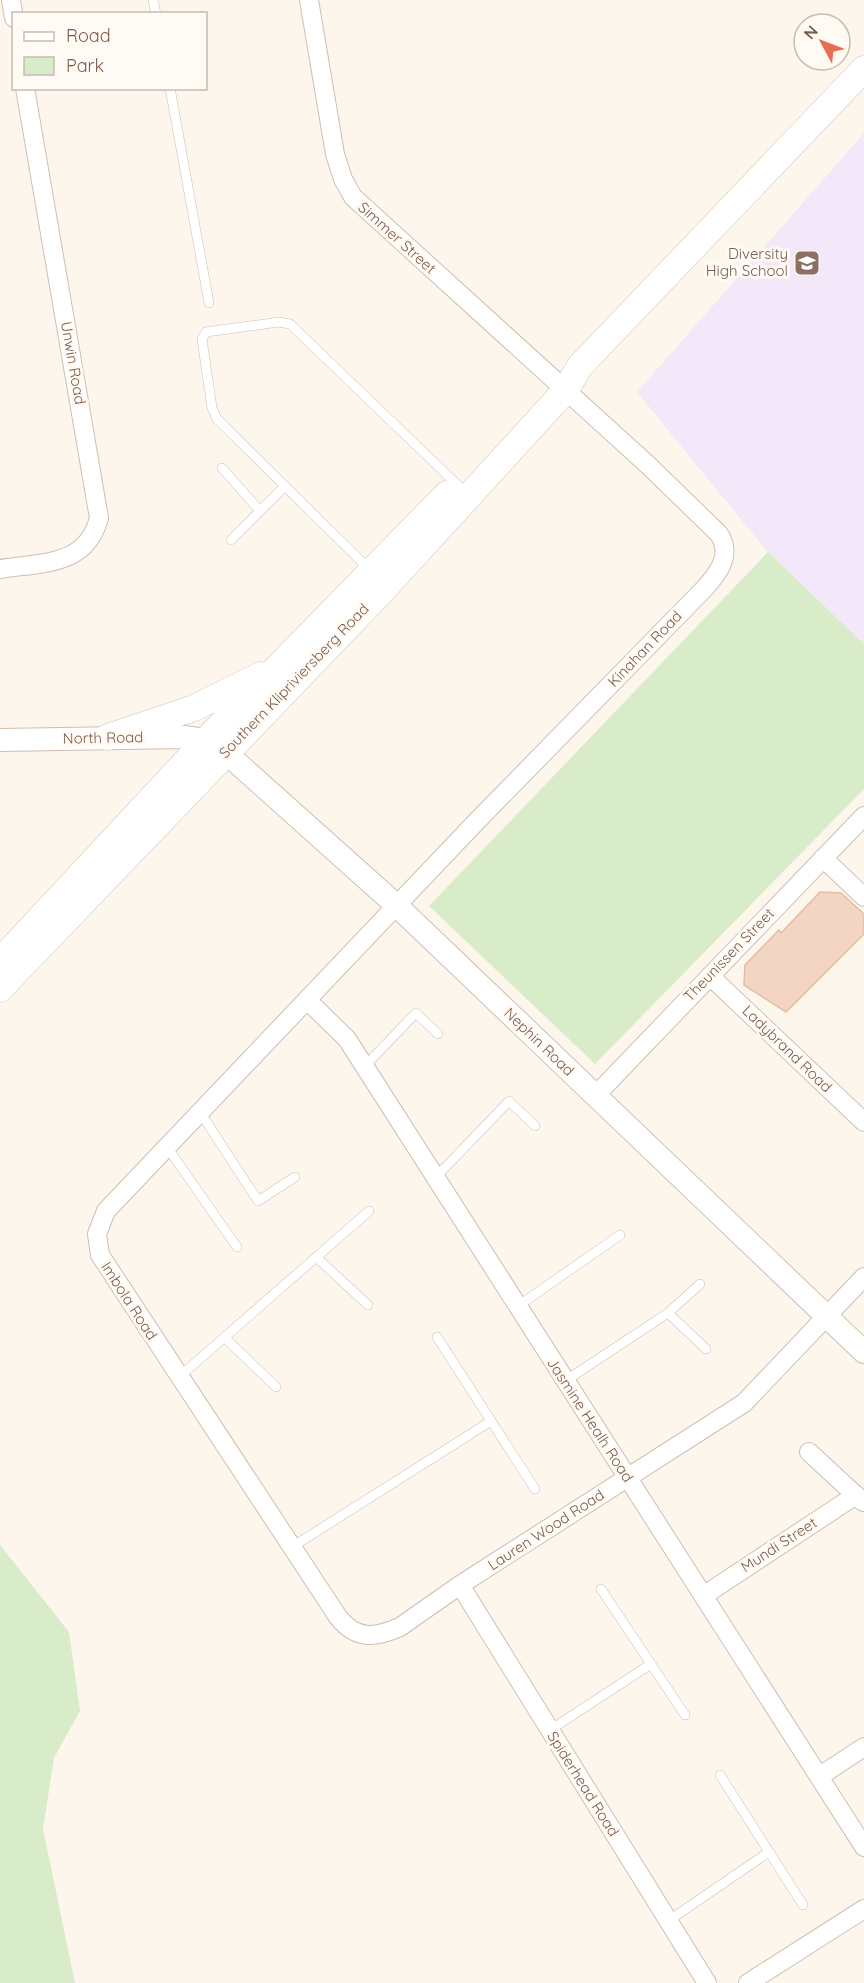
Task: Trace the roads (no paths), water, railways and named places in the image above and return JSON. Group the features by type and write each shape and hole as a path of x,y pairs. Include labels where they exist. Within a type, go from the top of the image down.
{"main road":[{"name":"Southern Klipriviersberg Road","path":"0,989 13,956 215,746 384,589 463,489 559,385 580,366 864,69"},
{"name":"Southern Klipriviersberg Road","path":"215,746 291,654 371,571 463,489"},
{"path":"108,737 222,696 272,668 291,654"}],"street":[{"name":"Simmer Street","path":"309,0 335,154 343,179 353,197 559,385"},
{"name":"Unwin Road","path":"0,569 68,558 88,543 99,518 25,90"},
{"name":"Kinahan Road","path":"396,905 703,590 722,565 725,548 719,534 559,385"},
{"name":"North Road","path":"0,740 108,737 215,746"},
{"name":"Nephin Road","path":"215,746 396,905 864,1352"},
{"name":"Theunissen Street","path":"595,1096 864,816"},
{"path":"823,858 864,897"},
{"name":"Imbola Road","path":"396,905 105,1211 97,1234 100,1255 346,1627 363,1636 374,1637 400,1627"},
{"name":"Ladybrand Road","path":"710,976 864,1122"},
{"name":"Jasmine Healh Road","path":"307,1000 347,1039 365,1066 864,1847"},
{"name":"Lauren Wood Road","path":"400,1627 460,1585 744,1403 864,1277"},
{"path":"809,1452 860,1499"},
{"name":"Mundi Street","path":"703,1596 860,1499"},
{"name":"Spiderhead Road","path":"460,1585 707,1983"},
{"path":"820,1776 864,1747"},
{"path":"748,1983 864,1909"}],"lane":[{"path":"170,90 209,303"},
{"path":"371,571 217,418 212,408 202,339 206,332 279,322 290,324 463,489"},
{"path":"222,468 260,511"},
{"path":"231,540 285,486"},
{"path":"365,1066 416,1012 438,1034"},
{"path":"436,1178 509,1101 535,1126"},
{"path":"200,1112 258,1201 295,1177"},
{"path":"167,1147 237,1247"},
{"path":"179,1377 369,1211"},
{"path":"518,1306 620,1235"},
{"path":"316,1257 368,1305"},
{"path":"565,1381 668,1313 700,1284"},
{"path":"668,1313 706,1349"},
{"path":"225,1337 276,1387"},
{"path":"437,1337 535,1490"},
{"path":"292,1547 491,1421"},
{"path":"601,1589 685,1715"},
{"path":"550,1730 651,1664"},
{"path":"720,1775 803,1905"},
{"path":"668,1921 769,1852"}],"place":[{"name":"Diversity High School","path":"807,263"}]}
